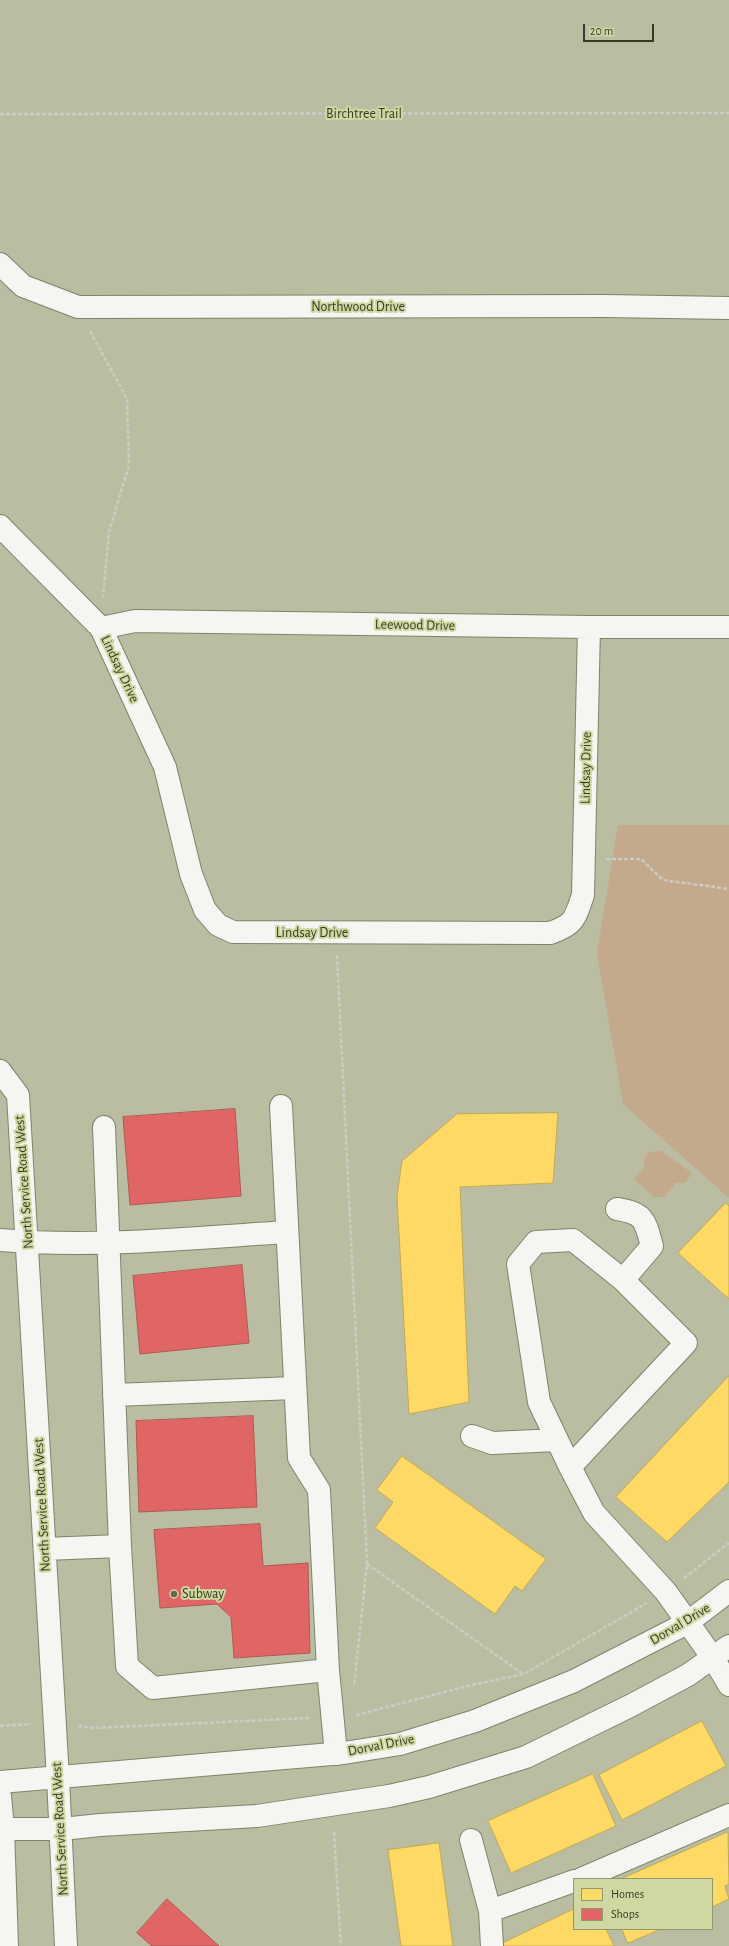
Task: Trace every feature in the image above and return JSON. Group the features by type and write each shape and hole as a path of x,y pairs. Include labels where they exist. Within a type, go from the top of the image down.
{"street":[{"name":"Northwood Drive","path":"0,264 23,286 78,307 605,306 729,308"},
{"name":"Lindsay Drive","path":"0,526 101,628 165,767 191,874 204,910 218,925 233,932 550,933 565,928 577,914 583,895 589,627"},
{"name":"Leewood Drive","path":"101,628 135,621 589,627 729,627"},
{"name":"North Service Road West","path":"0,1071 18,1095 28,1243 54,1723 62,1829 66,1946"},
{"path":"281,1106 299,1458 319,1490 328,1670 336,1754"},
{"path":"104,1127 107,1243 120,1546 127,1666 153,1688 328,1670"},
{"path":"617,1209 634,1211 645,1223 652,1246 623,1280"},
{"path":"0,1240 28,1243 107,1243 287,1232"},
{"path":"570,1467 686,1343 623,1280 573,1240 536,1242 518,1264 538,1402 570,1467 594,1513 666,1592 688,1623 721,1652 729,1685"},
{"path":"114,1395 295,1388"},
{"path":"472,1436 492,1443 557,1440"},
{"path":"45,1548 120,1546"},
{"name":"Dorval Drive","path":"0,1782 336,1754 400,1744 475,1721 574,1681 688,1623 729,1591"},
{"path":"1,1829 62,1829 100,1825 257,1816 390,1796 429,1787 526,1757 630,1706 688,1675 721,1652"},
{"path":"0,1796 4,1937"},
{"path":"583,1878 729,1815"},
{"path":"471,1840 490,1911 492,1946"},
{"path":"490,1911 573,1882"}],"path":[{"name":"Birchtree Trail","path":"0,114 729,113"},
{"path":"78,307 127,399 129,466 109,532 101,628"},
{"path":"584,858 641,859 663,880 729,889"},
{"path":"336,933 367,1563 354,1693"},
{"path":"0,1726 54,1723 95,1728 351,1716 476,1684 524,1674 666,1592 729,1543"},
{"path":"367,1563 524,1674"},
{"path":"334,1832 341,1946"}],"shaded area":[{"path":"618,825 729,825 729,1198 623,1104 597,953"},
{"path":"661,1151 692,1173 685,1183 676,1183 664,1197 654,1197 634,1179 644,1168 644,1157 649,1152"}],"building: Homes":[{"path":"558,1113 553,1183 460,1187 469,1402 409,1414 397,1197 402,1161 457,1114"},
{"path":"726,1203 729,1206 729,1299 678,1253"},
{"path":"729,1376 729,1482 667,1542 616,1497"},
{"path":"402,1456 546,1559 522,1591 515,1586 495,1614 375,1528 393,1502 377,1490"},
{"path":"702,1721 726,1766 622,1820 599,1775"},
{"path":"593,1774 616,1826 511,1873 488,1821"},
{"path":"728,1832 729,1884 725,1886 729,1899 713,1907 713,1878 623,1878"},
{"path":"439,1843 453,1946 401,1946 388,1850"},
{"path":"573,1909 573,1930 606,1930 614,1946 502,1946 501,1944"},
{"path":"622,1930 659,1930 628,1943"}],"building: Shops":[{"path":"235,1109 241,1196 130,1205 123,1117"},
{"path":"242,1265 249,1343 140,1354 133,1276"},
{"path":"253,1416 257,1507 139,1512 136,1421"},
{"path":"260,1524 263,1566 308,1563 310,1653 234,1658 231,1617 217,1604 160,1608 154,1530"},
{"path":"167,1899 219,1946 152,1946 137,1933"}],"place":[{"name":"Subway","path":"174,1594"}]}
